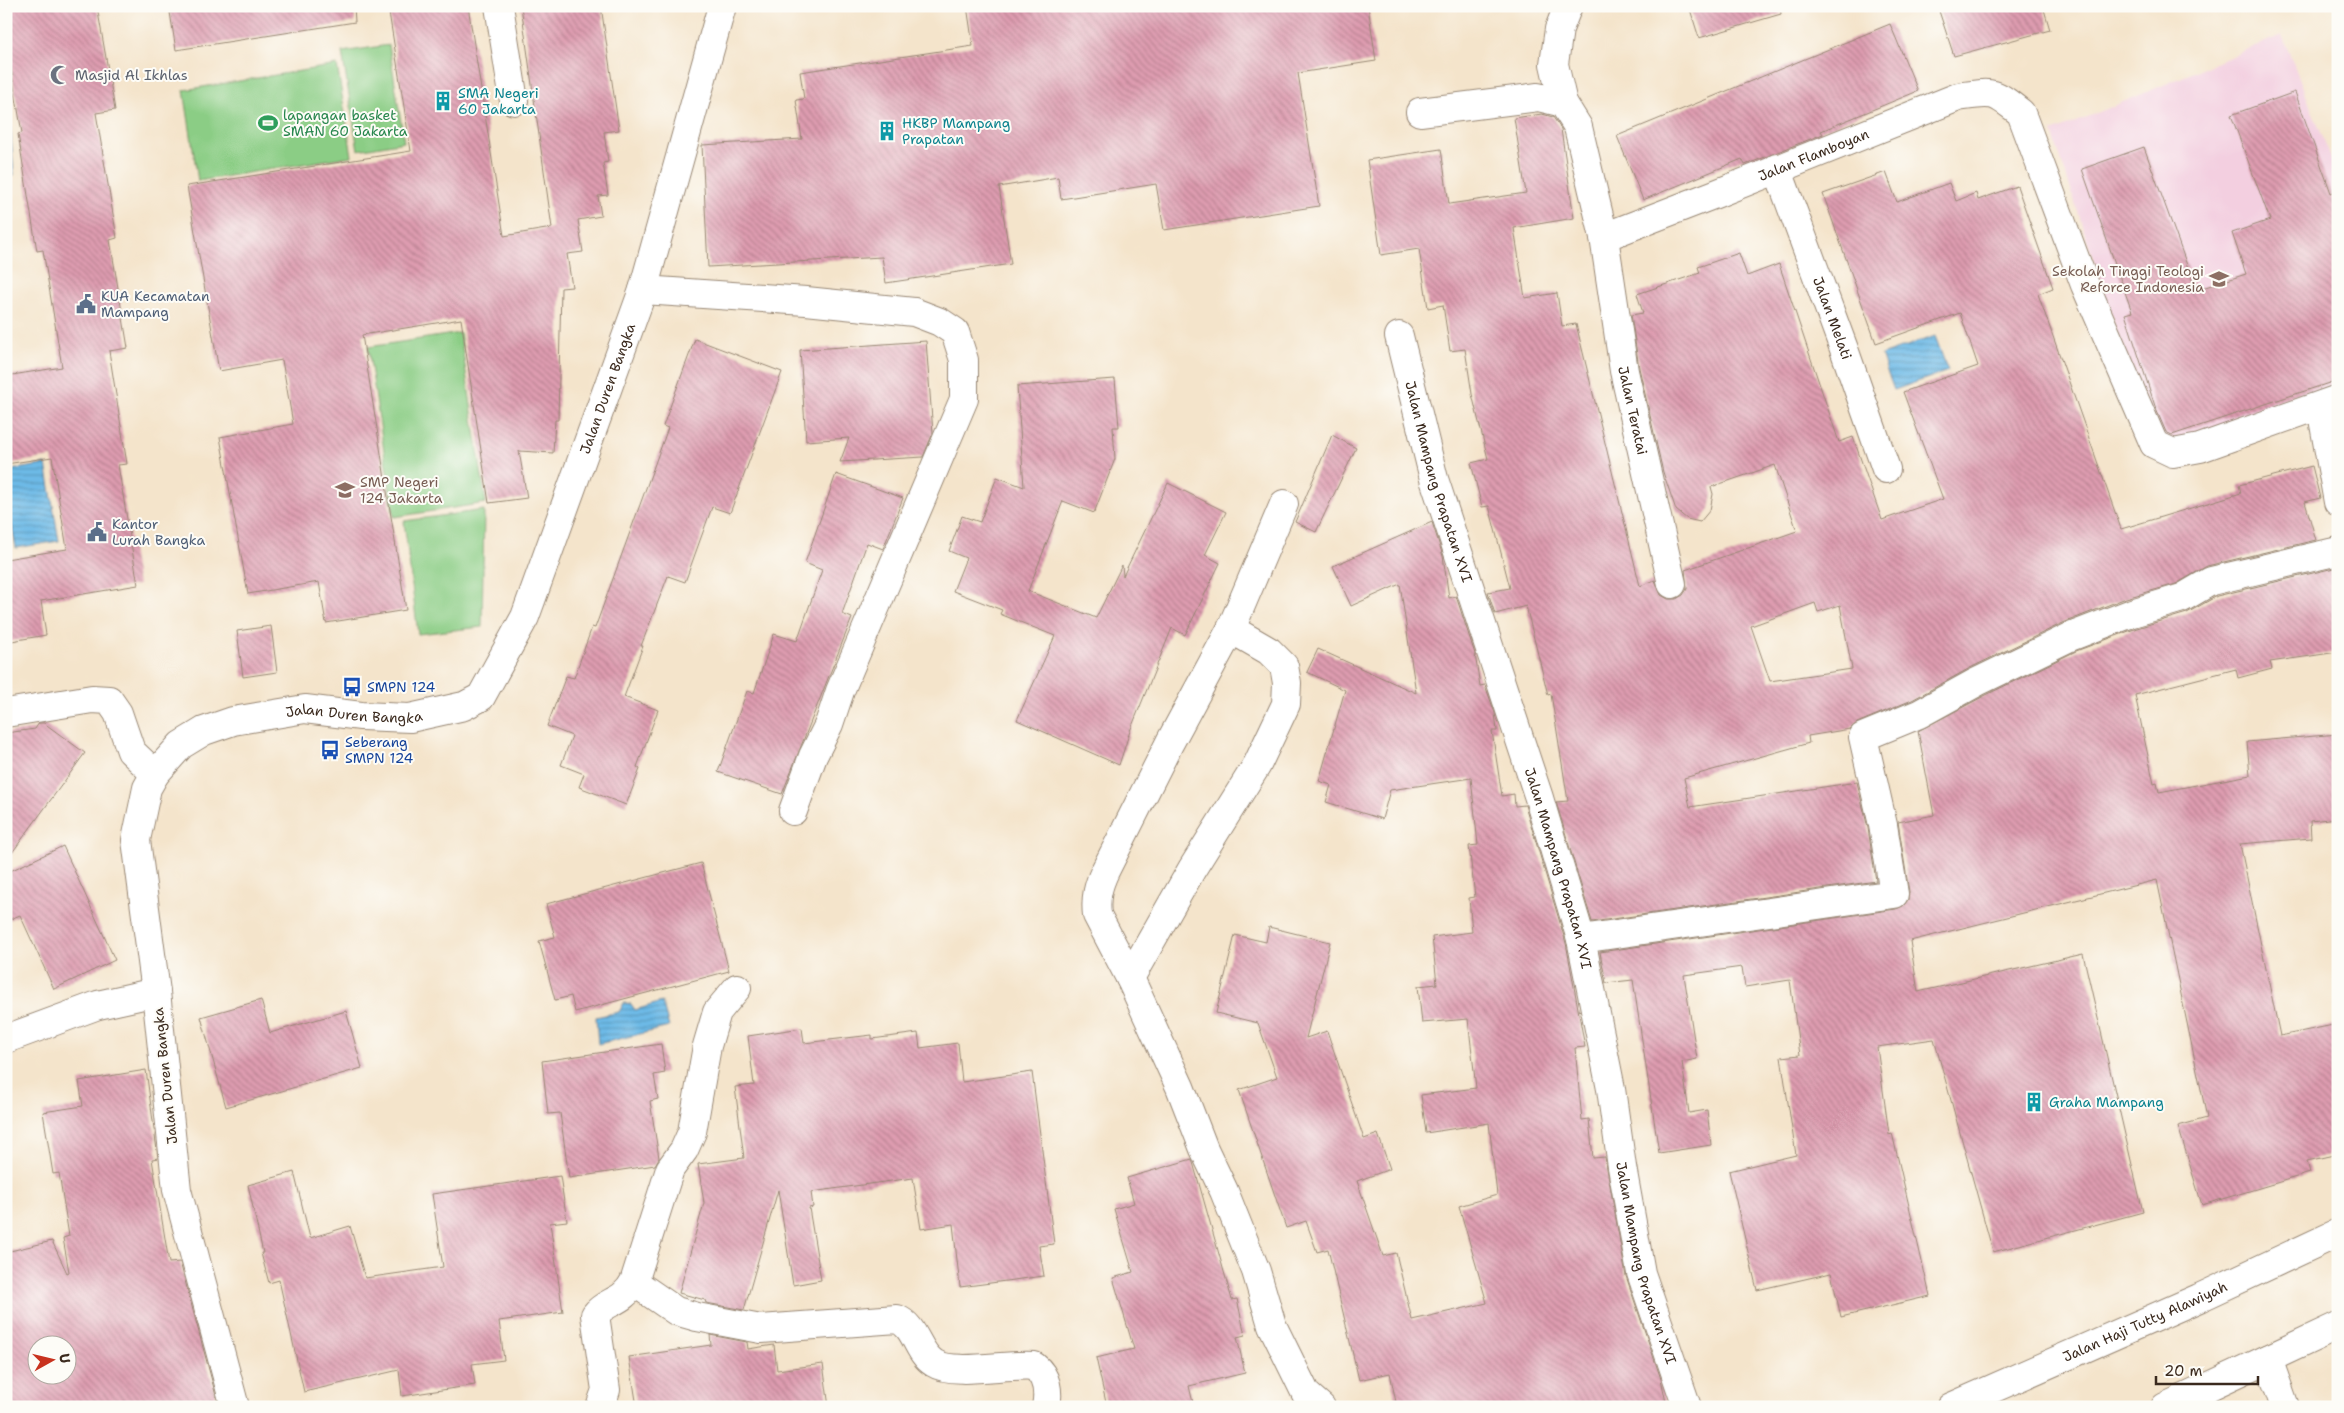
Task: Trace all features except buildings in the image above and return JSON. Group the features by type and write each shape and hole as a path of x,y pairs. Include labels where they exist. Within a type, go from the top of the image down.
{"street":[{"path":"499,6 514,101"},
{"name":"Jalan Duren Bangka","path":"235,1407 177,1190 156,992 136,840 147,788 155,774 181,745 204,731 233,721 305,709 360,716 410,718 464,706 480,697 525,617 643,290 722,6"},
{"path":"1420,112 1538,97 1563,104 1554,64 1559,29 1568,6"},
{"name":"Jalan Flamboyan","path":"1604,237 1958,97 1989,92 2003,98 2021,112 2085,285 2154,444 2173,453 2200,448 2330,406"},
{"name":"Jalan Teratai","path":"1563,104 1578,127 1604,237 1624,371 1672,584"},
{"name":"Jalan Melati","path":"1777,168 1844,348 1886,469"},
{"path":"643,290 806,301 914,312 940,322 954,332 964,360 964,399 840,690 830,724 813,756 792,811"},
{"name":"Jalan Mampang Prapatan XVI","path":"1400,336 1434,478 1484,626 1581,939 1611,1089 1622,1167 1641,1273 1687,1407"},
{"path":"2330,406 2338,502"},
{"path":"1284,504 1231,629 1170,742 1097,889 1097,915 1130,978 1180,1087 1256,1271 1272,1325 1306,1394 1321,1407"},
{"path":"1581,939 1894,894 1883,825 1863,737 1919,714 1977,682 2070,637 2132,613 2182,598 2211,581 2338,551"},
{"path":"1130,978 1192,869 1257,766 1286,704 1287,683 1284,666 1269,651 1231,629"},
{"path":"6,712 92,699 110,700 118,713 131,750 155,774"},
{"path":"600,1407 606,1390 595,1315 599,1310 628,1293 634,1282 670,1169 684,1150 692,1132 707,1046 718,1012 737,988"},
{"path":"6,1039 98,1005 156,992"},
{"name":"Jalan Haji Tutty Alawiyah","path":"1951,1407 2199,1298 2338,1233"},
{"path":"634,1282 676,1311 761,1329 897,1319 907,1325 929,1360 944,1367 1034,1366 1042,1374 1047,1386 1046,1407"},
{"path":"2165,1407 2338,1326"},
{"path":"2268,1359 2285,1407"}],"shaded area":[{"name":"Sekolah Tinggi Teologi Reforce Indonesia","path":"2282,35 2338,175 2338,384 2217,436 2157,456 2052,132"}],"green space":[{"path":"389,45 404,142 358,150 342,52"},
{"name":"lapangan basket SMAN 60 Jakarta","path":"337,65 352,156 198,181 184,90"},
{"path":"460,333 486,503 394,517 368,347"},
{"path":"484,510 482,627 418,634 404,521"}],"water":[{"path":"6,120 9,120 10,123 14,175 6,176"},
{"path":"1935,336 1948,371 1894,390 1881,355"},
{"path":"46,464 59,541 16,548 6,492 6,471"},
{"path":"662,1002 669,1027 598,1044 596,1017 619,1012 624,1003 631,1004 635,1010"}],"place":[{"name":"Masjid Al Ikhlas","path":"60,75"},
{"name":"SMA Negeri 60 Jakarta","path":"443,101"},
{"name":"lapangan basket SMAN 60 Jakarta","path":"268,123"},
{"name":"HKBP Mampang Prapatan","path":"887,131"},
{"name":"Sekolah Tinggi Teologi Reforce Indonesia","path":"2219,279"},
{"name":"KUA Kecamatan Mampang","path":"86,304"},
{"name":"SMP Negeri 124 Jakarta","path":"345,490"},
{"name":"Kantor Lurah Bangka","path":"97,532"},
{"name":"SMPN 124","path":"352,687"},
{"name":"Seberang SMPN 124","path":"330,750"},
{"name":"Graha Mampang","path":"2034,1102"}]}
